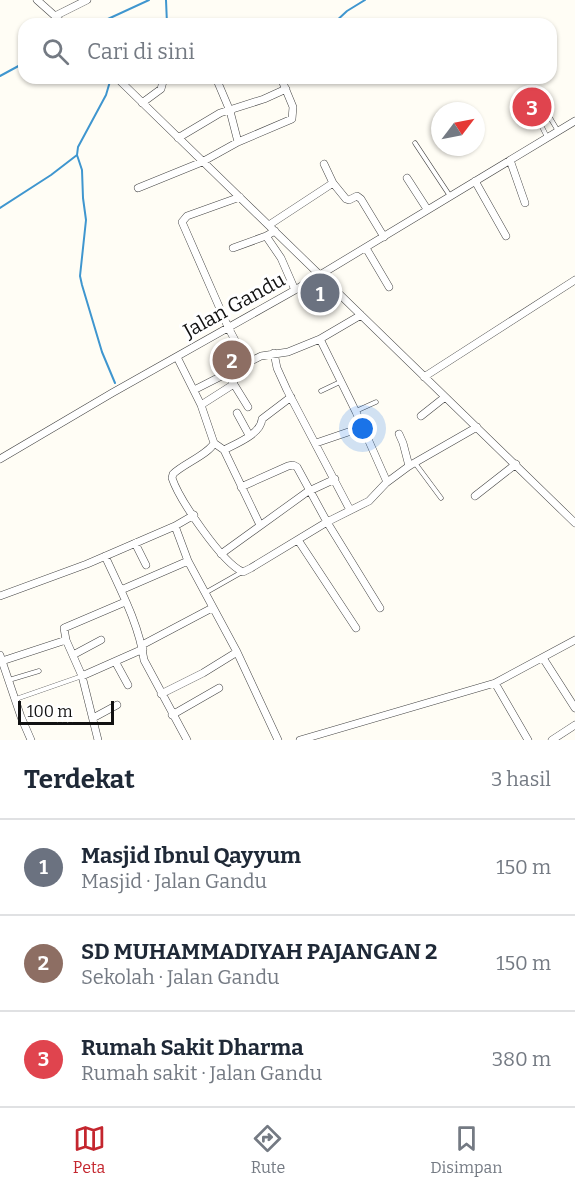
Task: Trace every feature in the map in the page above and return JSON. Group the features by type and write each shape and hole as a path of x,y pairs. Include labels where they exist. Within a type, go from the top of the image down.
{"street":[{"path":"37,0 55,16 87,0"},
{"path":"123,84 575,522"},
{"path":"142,103 161,89 162,84"},
{"path":"219,84 230,111 238,142"},
{"path":"138,188 202,162 238,142 292,119 293,107 284,84"},
{"path":"178,138 220,113 286,89"},
{"name":"Jalan Gandu","path":"0,459 295,290 575,121"},
{"path":"510,160 525,203"},
{"path":"324,164 333,183 346,200 357,196 361,199 384,237"},
{"path":"407,178 427,210"},
{"path":"475,181 506,236"},
{"path":"233,248 266,236 272,228 333,183"},
{"path":"240,197 187,216 182,222 228,327 247,363"},
{"path":"266,236 281,258 295,290"},
{"path":"366,248 389,287"},
{"path":"424,377 575,280"},
{"path":"194,390 261,356 288,352 320,339 361,315"},
{"path":"320,339 387,482"},
{"path":"274,353 277,368 291,397 350,510"},
{"path":"177,357 201,405 214,443 224,450 260,525"},
{"path":"227,373 248,406"},
{"path":"201,405 234,384"},
{"path":"224,450 258,429 262,419 291,397"},
{"path":"421,416 445,397"},
{"path":"237,413 249,435"},
{"path":"316,442 363,427"},
{"path":"214,443 212,449 182,465 173,474 174,483 221,554 235,568 243,572 327,522 369,501 387,482 412,464 477,427"},
{"path":"399,434 412,464"},
{"path":"475,496 516,464"},
{"path":"241,487 293,465 297,467 327,522 380,608"},
{"path":"221,554 309,491 335,479"},
{"path":"0,596 105,556 175,526 194,515"},
{"path":"175,526 188,561 237,652 279,740"},
{"path":"298,540 356,628"},
{"path":"135,543 146,565"},
{"path":"105,556 143,647 144,660 187,740"},
{"path":"121,590 188,561"},
{"path":"98,740 82,676 66,640 65,625 126,602"},
{"path":"82,676 116,663 212,608"},
{"path":"32,740 1,658 66,640"},
{"path":"73,656 101,640"},
{"path":"300,740 495,683 575,640"},
{"path":"161,694 203,673 237,652"},
{"path":"543,658 575,708"},
{"path":"116,663 128,685"},
{"path":"495,683 528,740"},
{"path":"172,715 219,688"},
{"path":"93,718 117,705"},
{"path":"552,740 575,725"}],"lane":[{"path":"547,138 533,109 543,106 558,131"},
{"path":"415,143 450,196"},
{"path":"321,391 341,381"},
{"path":"356,412 376,402"},
{"path":"412,464 441,498"},
{"path":"205,593 243,572"},
{"path":"8,680 39,671"},
{"path":"15,699 82,676"}],"waterway":[{"path":"110,18 149,0"},
{"path":"166,0 167,18"},
{"path":"339,18 365,0"},
{"path":"0,76 18,66"},
{"path":"109,84 106,95 78,147 77,155 82,170 86,220 80,276 102,352 115,383"},
{"path":"0,208 77,155"}],"place":[{"name":"Rumah Sakit Dharma","path":"532,107"},
{"name":"Masjid Ibnul Qayyum","path":"320,293"},
{"name":"SD MUHAMMADIYAH PAJANGAN 2","path":"232,360"}]}
